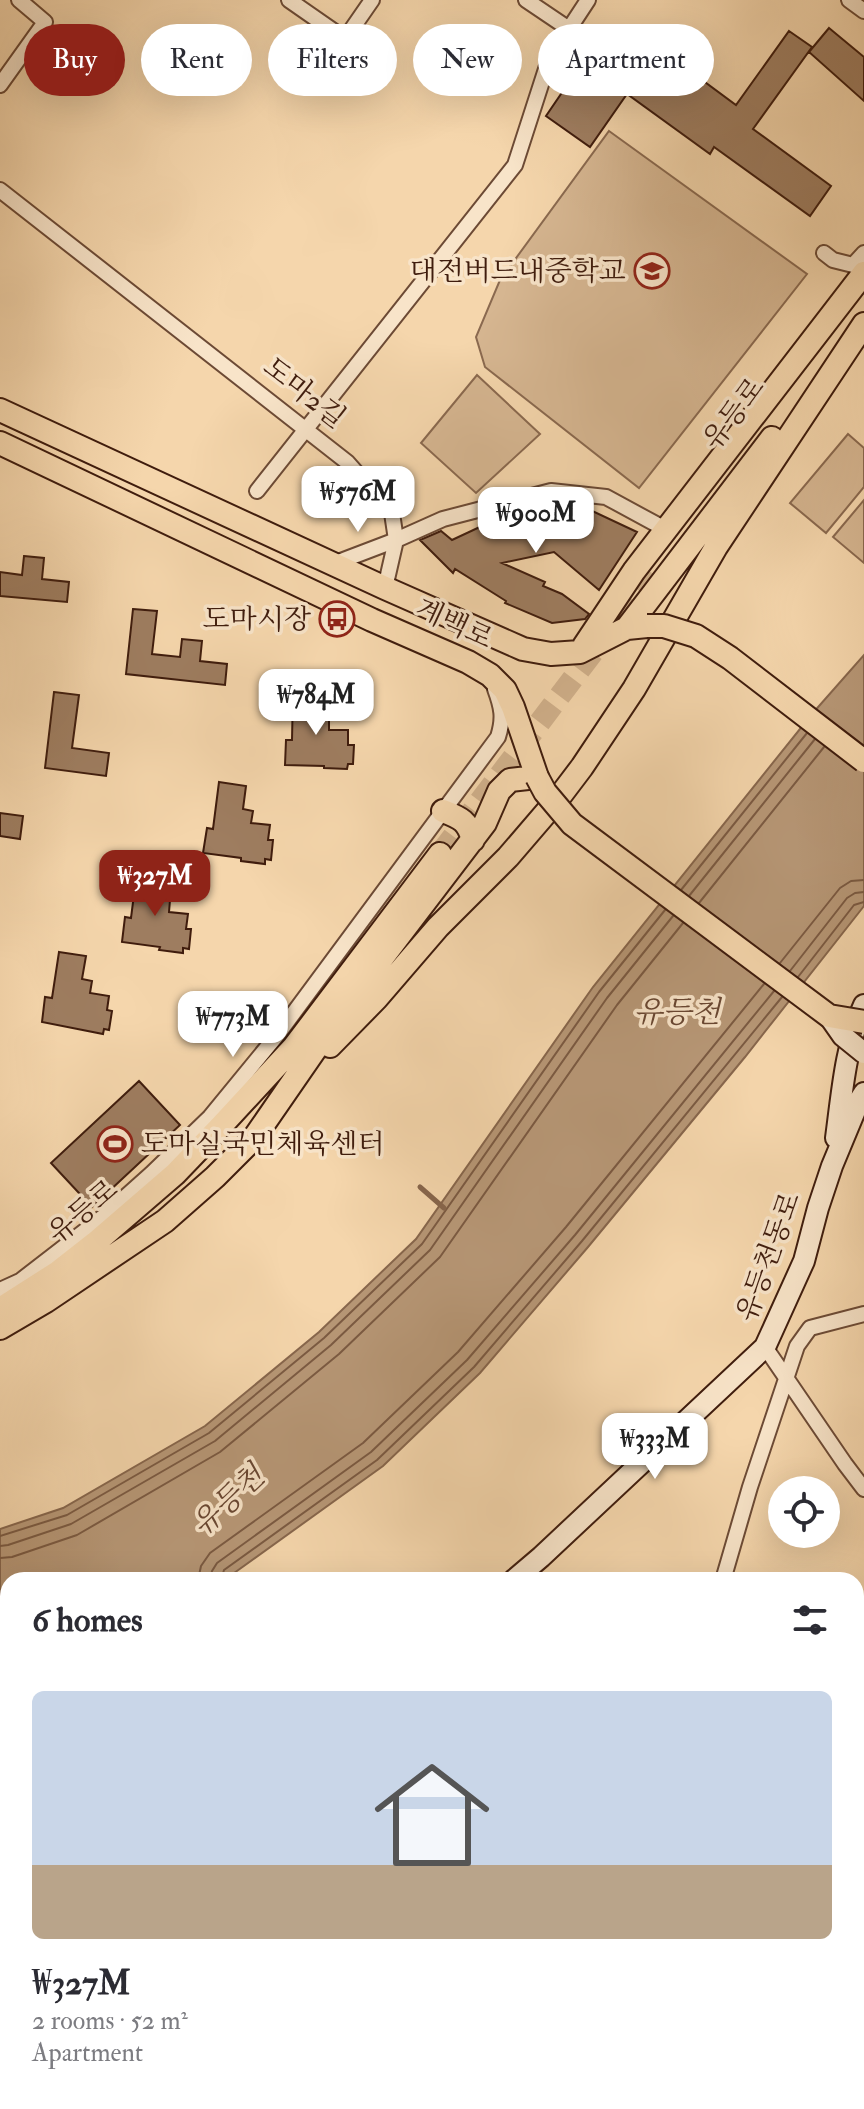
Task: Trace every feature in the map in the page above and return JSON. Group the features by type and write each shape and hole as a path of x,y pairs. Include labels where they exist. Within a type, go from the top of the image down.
{"main road":[{"path":"580,652 626,584 864,273"},
{"name":"유등로","path":"653,573 864,291"},
{"path":"292,1083 376,999 438,927 508,857 557,800 634,689 716,547 864,324"},
{"path":"847,348 783,423 650,599 637,627 664,626 696,636 730,658 864,761"},
{"name":"계백로","path":"0,410 523,649 551,654 580,652 637,627"},
{"name":"계백로","path":"0,443 490,675 505,690 513,707 545,792 572,824 829,1016 864,1022"},
{"path":"626,584 629,591 650,599"},
{"path":"292,1083 341,1012 473,840 485,823 499,791 510,780 537,777"},
{"path":"443,811 469,825 473,840"},
{"name":"유등로","path":"0,1309 58,1272 95,1243 175,1174 212,1136 294,1047 440,854"},
{"path":"832,1166 847,1064 856,1022 864,1005"},
{"path":"829,1016 843,1036 864,1053"},
{"name":"유등로","path":"0,1328 165,1221 254,1138 292,1083"},
{"name":"유등천동로","path":"523,1572 765,1347 804,1261 832,1166 864,1093"}],"street":[{"path":"0,85 45,22 19,0"},
{"path":"289,0 345,39 372,0"},
{"path":"526,0 562,24"},
{"path":"572,24 588,0"},
{"path":"849,0 864,11"},
{"path":"257,491 515,165 538,94"},
{"name":"도마2길","path":"0,190 347,462 392,513 396,540"},
{"path":"824,253 833,260 853,265 864,253"},
{"path":"333,564 443,519 551,491 606,497 667,530"},
{"path":"385,588 396,540"},
{"path":"0,1290 20,1281 104,1216 151,1174 210,1117 278,1034 498,737 503,722 501,704 490,675"},
{"path":"725,1572 797,1346 810,1328 864,1314"},
{"path":"765,1347 864,1489"}],"shaded area":[{"path":"609,131 807,274 639,488 485,367 476,337 500,280"},
{"path":"477,375 540,434 476,493 421,443"},
{"path":"848,434 864,448 864,487 826,533 790,503"},
{"path":"864,500 864,563 833,537"}],"water":[{"name":"유등천","path":"864,655 864,906 745,1057 480,1373 383,1466 236,1572 0,1572 0,1529 63,1508 205,1426 319,1332 416,1239 593,987 812,714"}],"building":[{"path":"829,28 864,57 864,101 809,52"},
{"path":"789,31 812,47 753,129 831,186 810,216 714,147 710,154 630,96 714,96 714,89 736,105"},
{"path":"560,96 626,96 590,147 546,116"},
{"path":"536,507 586,508 637,532 599,590 554,552 502,563 545,582 543,586 562,594 589,614 585,619 552,623 505,603 455,569 453,573 420,540 441,531 452,540 499,518"},
{"path":"24,556 44,558 42,579 69,582 67,602 0,596 0,572 22,575"},
{"path":"133,609 157,611 152,654 180,657 182,639 202,641 200,661 227,664 225,685 126,674"},
{"path":"54,692 79,695 72,748 109,753 106,776 45,768"},
{"path":"293,693 320,694 320,718 329,718 329,730 348,730 348,745 354,745 353,764 348,764 347,769 285,765 286,740 292,740"},
{"path":"219,782 246,786 243,809 253,811 251,823 270,825 268,840 273,840 271,860 265,859 265,864 203,853 207,828 213,829"},
{"path":"0,813 23,816 20,839 0,836"},
{"path":"137,871 164,875 161,899 170,900 169,912 188,914 186,929 191,929 189,949 183,948 183,953 122,942 125,917 131,918"},
{"path":"59,952 86,956 82,979 92,981 90,993 109,996 107,1010 112,1011 109,1030 104,1029 103,1034 42,1022 45,997 52,998"},
{"name":"도마실국민체육센터","path":"139,1081 180,1125 92,1207 51,1163"}],"waterway":[{"path":"420,1187 444,1208"}],"tunnel":[{"path":"440,854 653,573"}],"place":[{"name":"대전버드내중학교","path":"652,271"},
{"name":"도마시장","path":"337,619"},
{"name":"도마실국민체육센터","path":"115,1144"}]}
